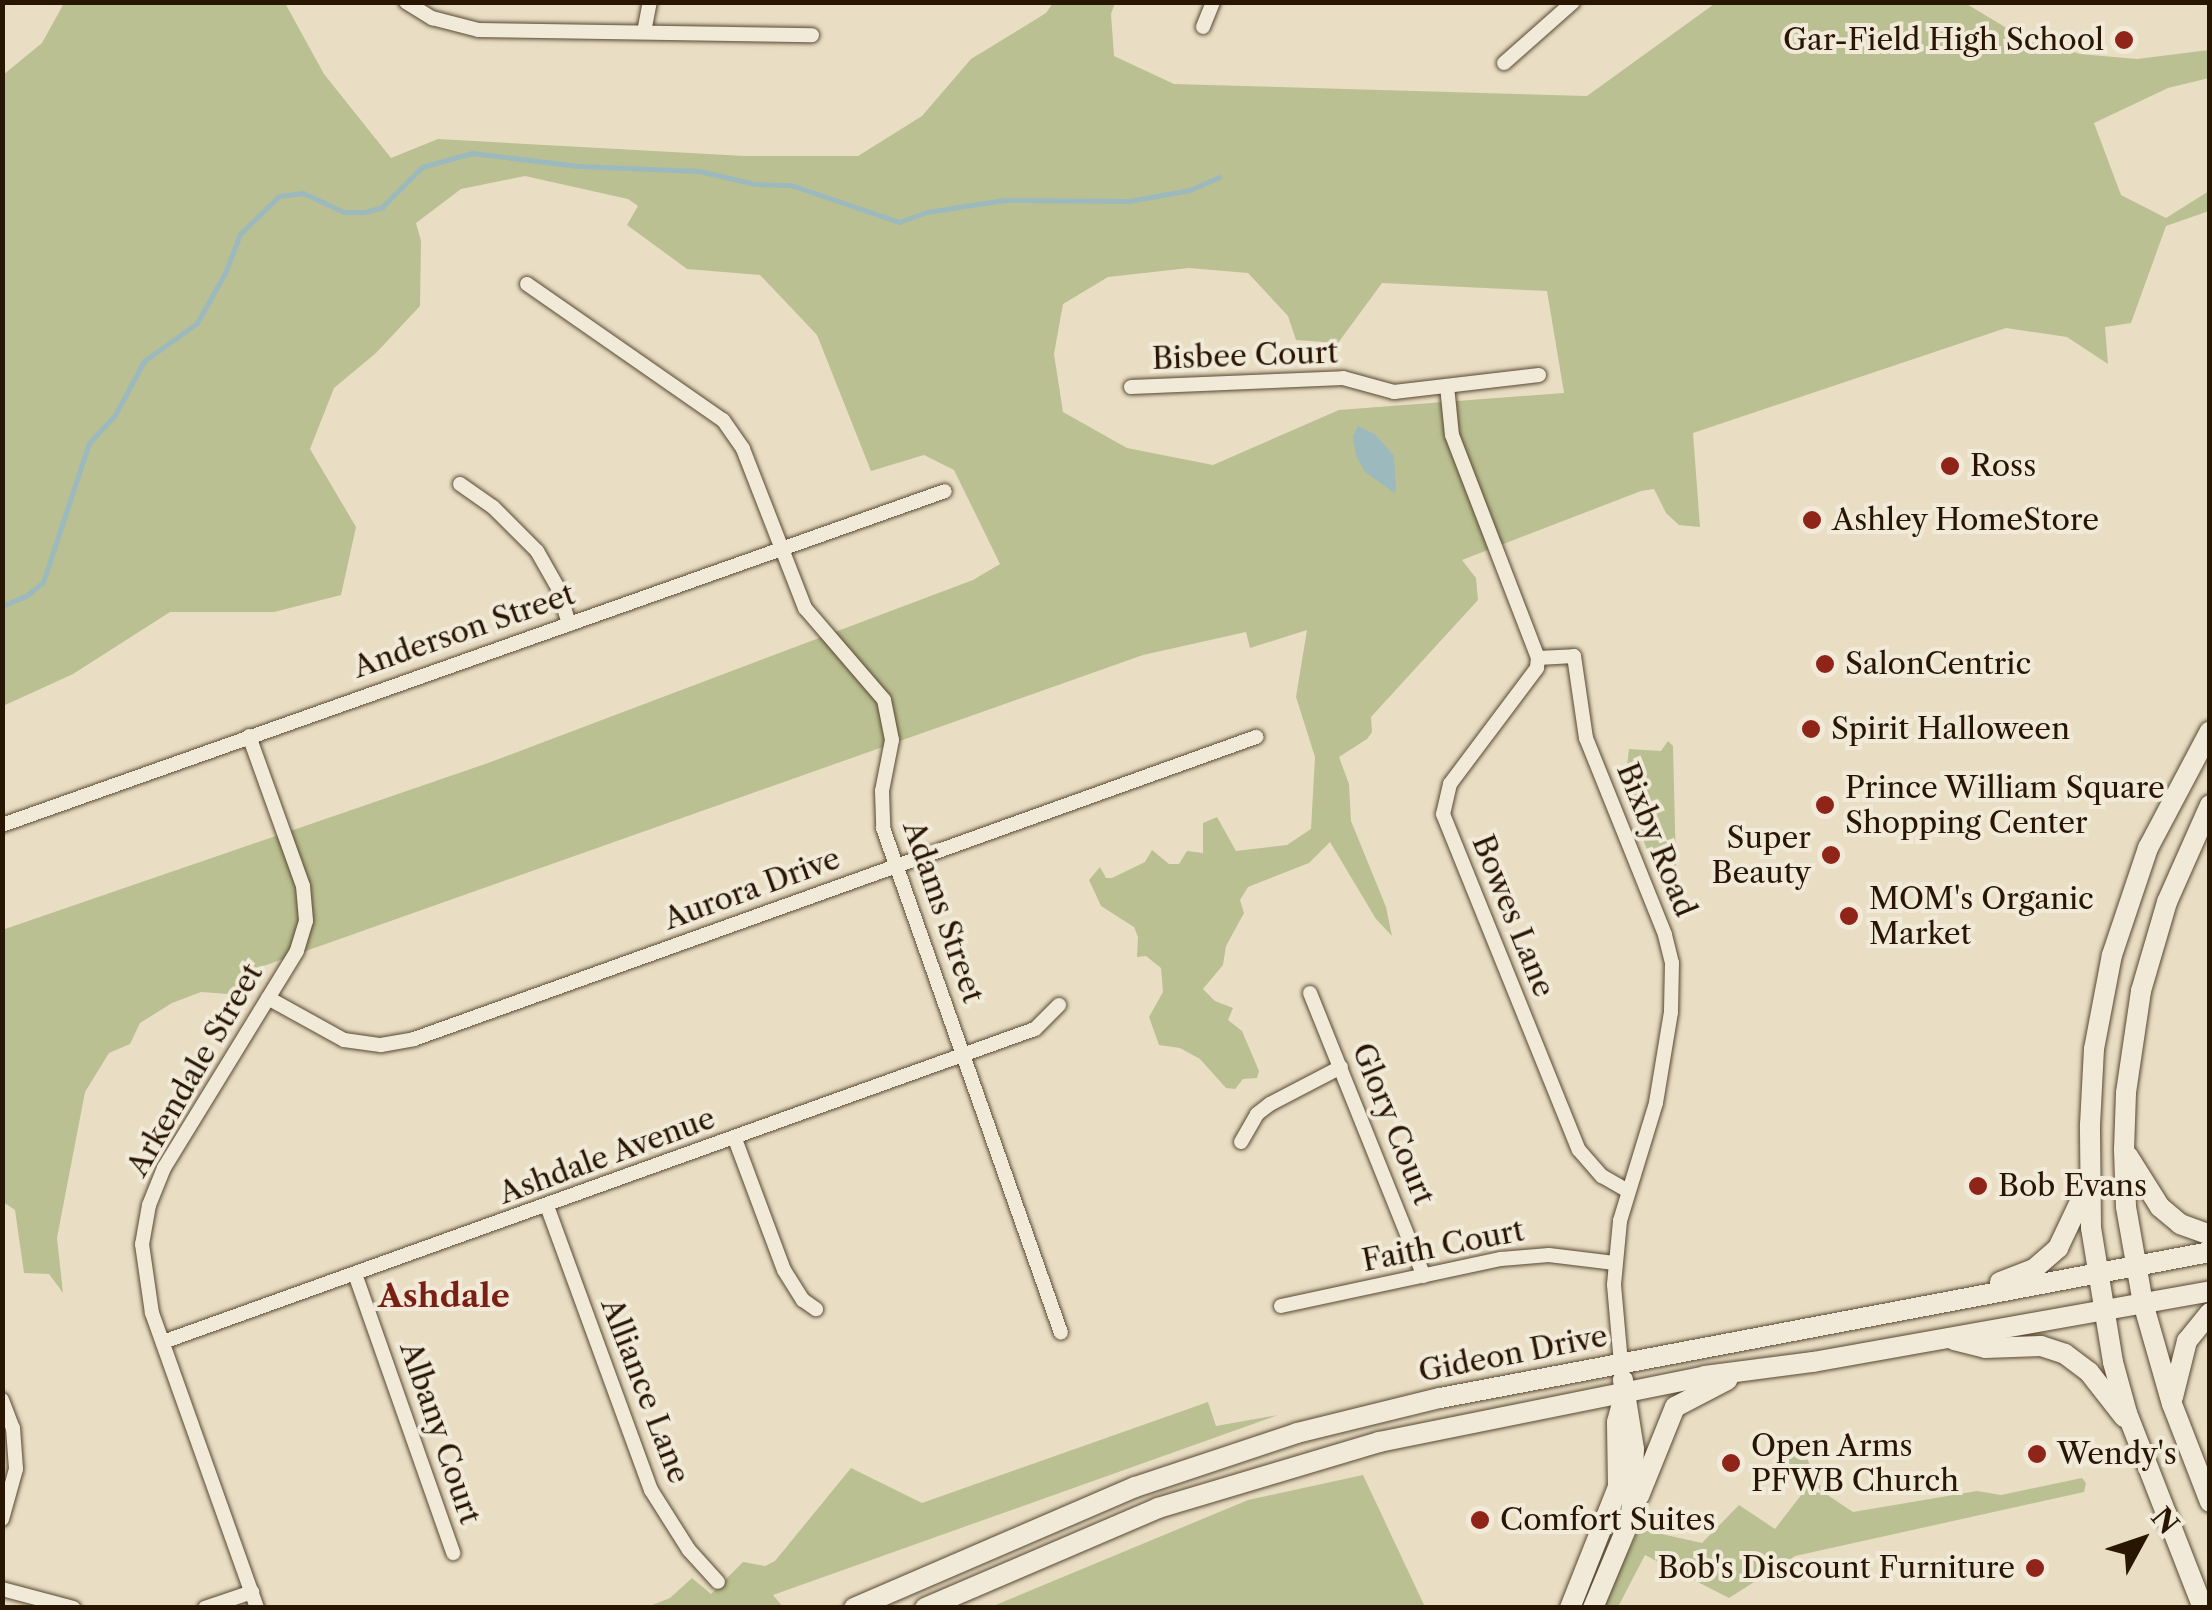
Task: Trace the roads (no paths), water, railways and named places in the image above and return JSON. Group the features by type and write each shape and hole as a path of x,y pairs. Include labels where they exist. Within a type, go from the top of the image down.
{"main road":[{"path":"2203,1608 2134,1430 2102,1310 2090,1181 2094,1049 2112,955 2148,848 2205,749"},
{"path":"2210,805 2167,902 2141,991 2126,1093 2124,1150 2136,1266 2144,1302 2172,1404 2210,1502"},
{"path":"2124,1150 2160,1207 2180,1224 2210,1234"},
{"path":"1974,1297 2048,1259 2070,1230 2090,1181"},
{"name":"Gideon Drive","path":"854,1608 1136,1487 1298,1432 1422,1402 2210,1252"},
{"name":"Gideon Drive","path":"925,1608 1158,1508 1379,1442 1625,1392 2210,1290"},
{"path":"2172,1404 2187,1341 2210,1313"},
{"path":"1947,1338 1985,1348 2041,1346 2065,1354 2089,1372 2134,1430"},
{"path":"1621,1364 1634,1449 1631,1517"},
{"path":"1593,1608 1675,1407 1737,1374"},
{"path":"1570,1608 1618,1487 1621,1466 1617,1422 1625,1392"},
{"path":"944,1568 956,1594"}],"street":[{"path":"406,2 432,18 478,30 812,35"},
{"path":"644,32 650,2"},
{"path":"1203,27 1214,2"},
{"path":"1504,63 1573,2"},
{"name":"Adams Street","path":"527,284 723,420 743,449 812,619 874,684 885,704 892,740 881,810 896,867 1061,1333"},
{"name":"Bisbee Court","path":"1131,387 1343,378 1394,392 1539,375"},
{"path":"1447,386 1452,434 1538,658"},
{"path":"460,484 493,507 537,551 558,588 568,624"},
{"name":"Anderson Street","path":"2,824 945,491"},
{"name":"Bixby Road","path":"1538,658 1574,656 1586,738 1669,948 1671,1012 1656,1103 1628,1191 1615,1263 1621,1364"},
{"name":"Bowes Lane","path":"1538,658 1537,668 1450,784 1443,814 1579,1150 1602,1176 1628,1191"},
{"name":"Arkendale Street","path":"249,736 306,903 302,938 164,1168 149,1205 143,1269 162,1342 255,1600"},
{"name":"Aurora Drive","path":"268,998 344,1040 402,1042 1256,737"},
{"name":"Glory Court","path":"1310,993 1424,1276"},
{"name":"Ashdale Avenue","path":"162,1342 1036,1030 1059,1005"},
{"path":"1241,1142 1257,1114 1270,1104 1341,1067"},
{"path":"736,1140 784,1270 803,1300 816,1309"},
{"name":"Alliance Lane","path":"546,1206 651,1490 679,1536 718,1582"},
{"name":"Faith Court","path":"1281,1306 1532,1256 1615,1263"},
{"name":"Albany Court","path":"356,1274 453,1553"},
{"path":"2,1400 13,1428 16,1469 2,1519"},
{"path":"2,1589 74,1608"},
{"path":"205,1608 255,1600"}],"water":[{"path":"1358,426 1376,435 1394,456 1396,494 1365,472 1356,456 1353,436"}],"waterway":[{"path":"2,606 26,596 43,582 89,443 115,415 144,361 197,323 225,273 240,234 279,196 303,193 344,212 365,212 382,207 422,167 472,153 578,166 699,171 755,184 791,185 899,222 927,212 1004,200 1129,201 1190,190 1219,177"}],"place":[{"name":"Gar-Field High School","path":"2124,40"},
{"name":"Ross","path":"1950,466"},
{"name":"Ashley HomeStore","path":"1812,520"},
{"name":"SalonCentric","path":"1825,664"},
{"name":"Spirit Halloween","path":"1811,729"},
{"name":"Prince William Square Shopping Center","path":"1825,805"},
{"name":"Super Beauty","path":"1831,855"},
{"name":"MOM's Organic Market","path":"1849,916"},
{"name":"Bob Evans","path":"1978,1186"},
{"name":"Wendy's","path":"2037,1454"},
{"name":"Open Arms PFWB Church","path":"1731,1463"},
{"name":"Comfort Suites","path":"1480,1520"},
{"name":"Bob's Discount Furniture","path":"2035,1568"}],"district":[{"name":"Ashdale","path":"444,1296"}]}
